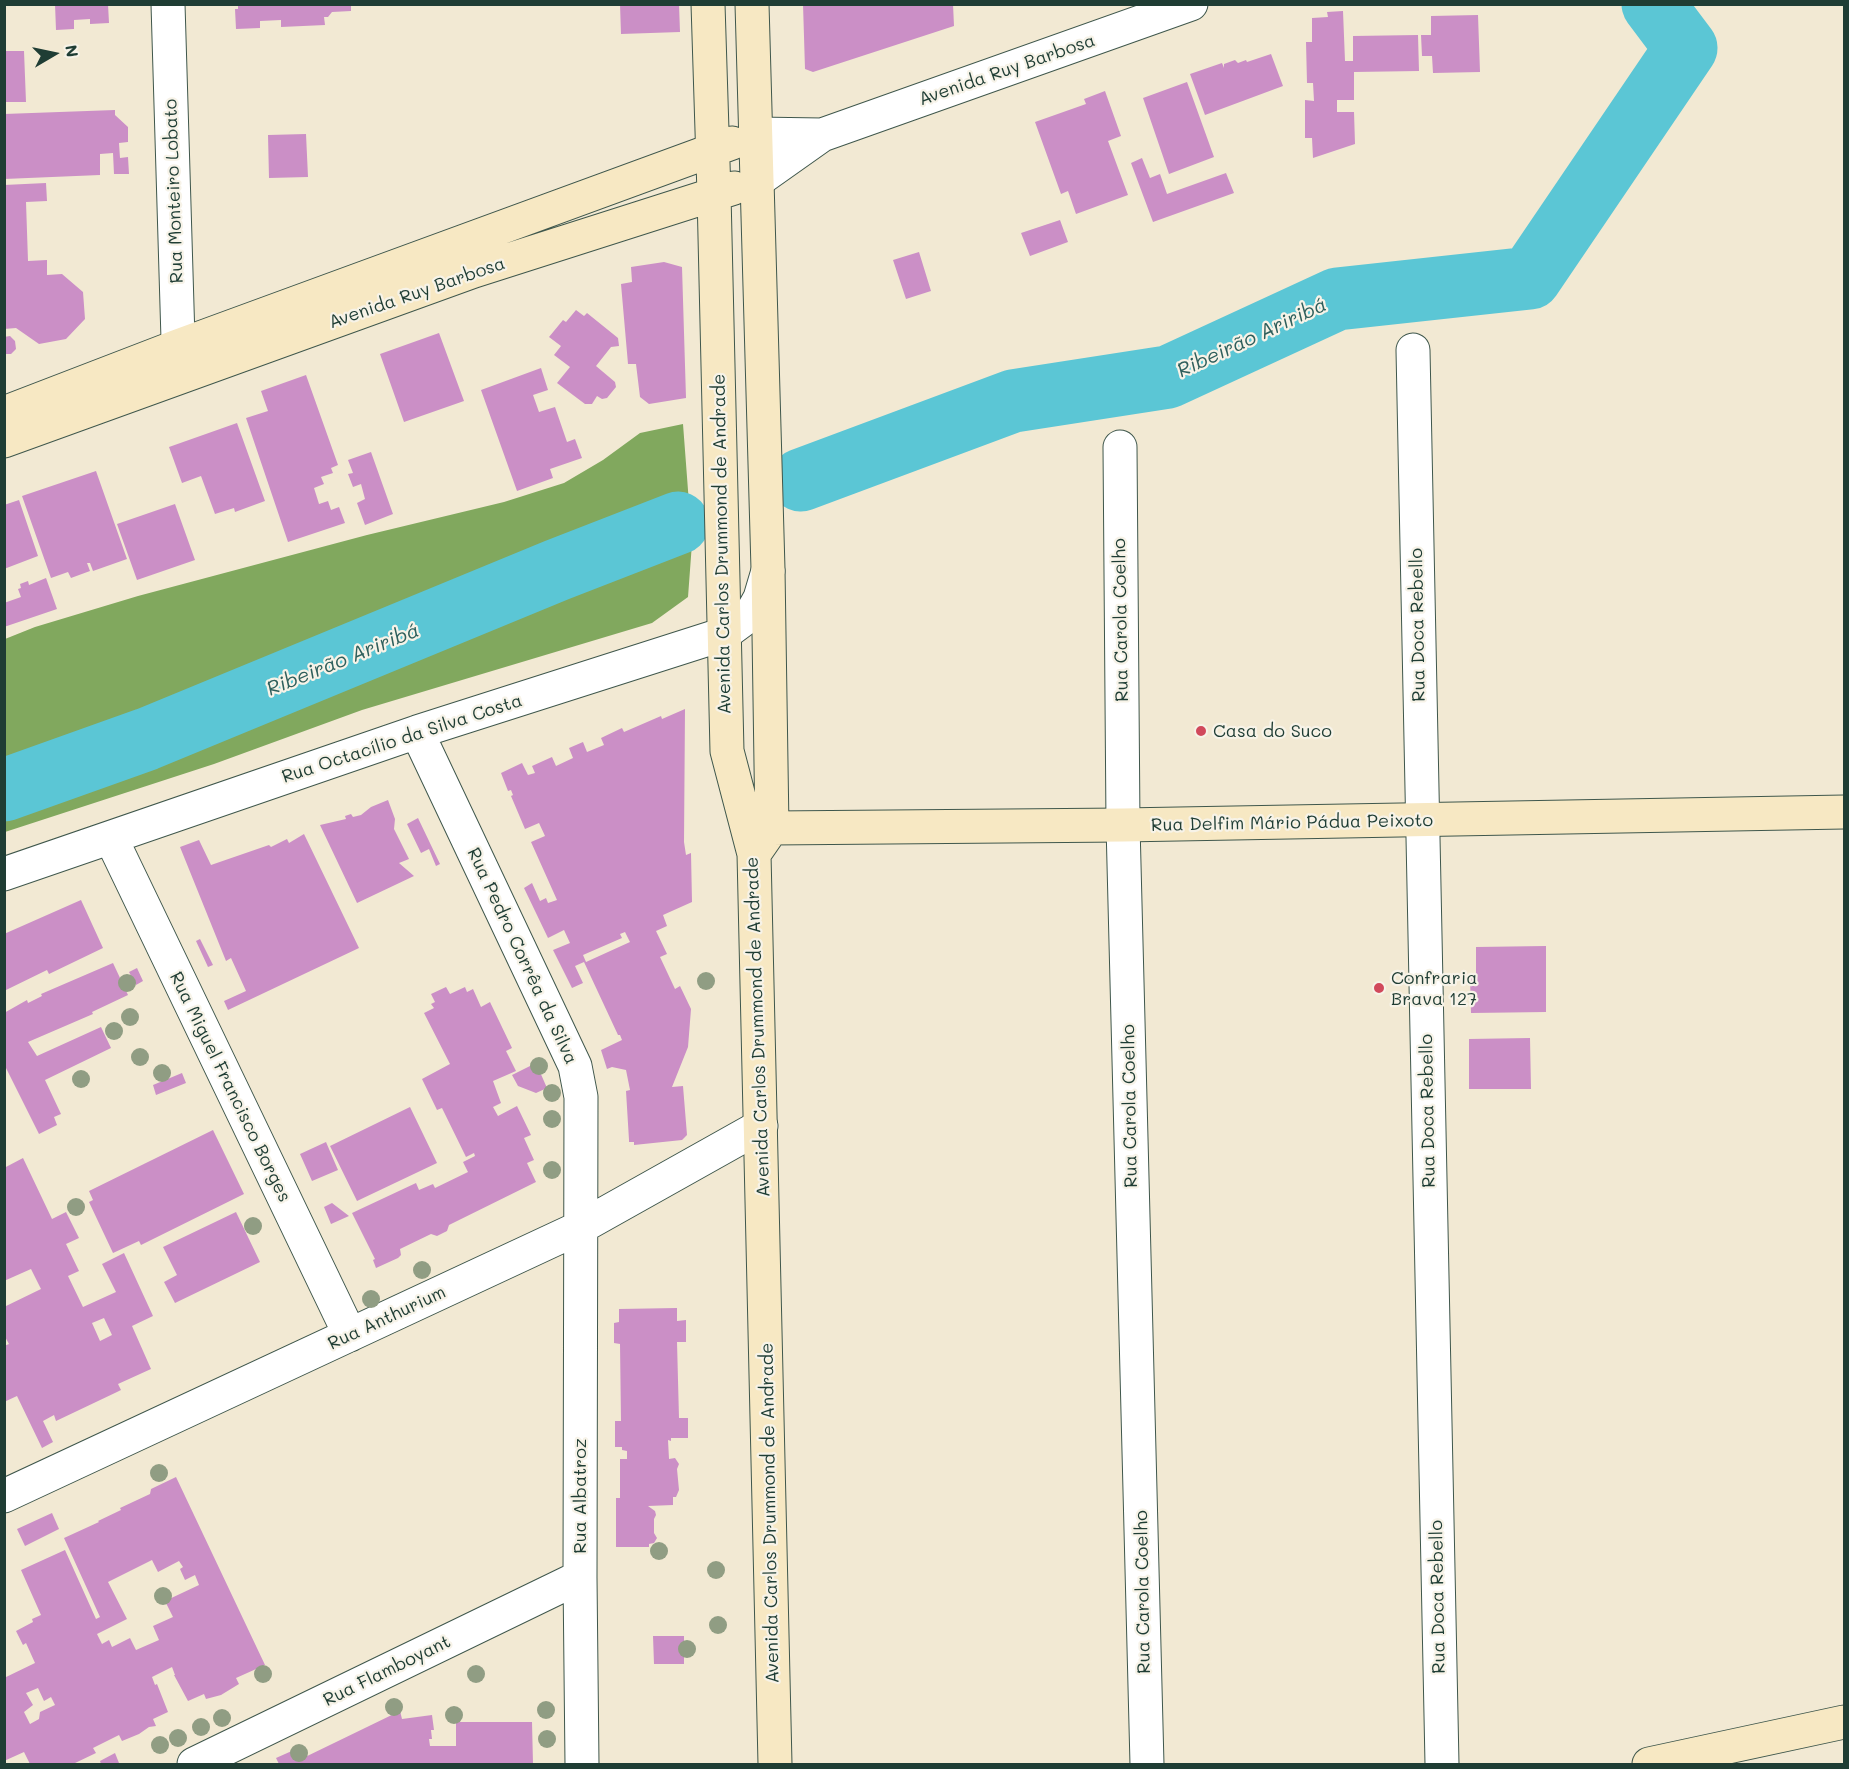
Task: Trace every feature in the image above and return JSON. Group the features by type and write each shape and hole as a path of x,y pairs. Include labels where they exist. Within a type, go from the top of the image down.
{"main road":[{"name":"Avenida Carlos Drummond de Andrade","path":"708,4 727,751 763,841"},
{"name":"Avenida Carlos Drummond de Andrade","path":"752,4 768,569 761,1126 775,1764"},
{"name":"Avenida Ruy Barbosa","path":"4,441 179,362 756,134"},
{"name":"Avenida Ruy Barbosa","path":"4,413 179,362 757,181"},
{"name":"Rua Delfim Mário Pádua Peixoto","path":"763,841 1123,825 1845,812"},
{"path":"1649,1764 1845,1722"}],"street":[{"name":"Rua Monteiro Lobato","path":"168,4 179,362"},
{"name":"Avenida Ruy Barbosa","path":"757,181 822,135 1140,14 1191,4"},
{"name":"Avenida Ruy Barbosa","path":"756,134 822,135"},
{"name":"Rua Doca Rebello","path":"1413,350 1442,1764"},
{"name":"Rua Carola Coelho","path":"1120,447 1123,825 1147,1764"},
{"name":"Rua Octacílio da Silva Costa","path":"4,874 417,732 724,634 751,614 760,598 768,569"},
{"name":"Rua Pedro Corrêa da Silva","path":"417,732 575,1066 581,1097 579,1228"},
{"name":"Rua Miguel Francisco Borges","path":"111,838 350,1335"},
{"name":"Rua Anthurium","path":"4,1496 579,1228 761,1126"},
{"name":"Rua Albatroz","path":"579,1228 582,1764"},
{"name":"Rua Flamboyant","path":"194,1764 580,1577"}],"green space":[{"path":"683,424 692,543 688,597 652,623 362,710 214,764 5,832 5,639 35,627 138,596 367,535 504,502 564,483 603,460 640,433"}],"building":[{"path":"55,4 108,4 109,23 90,24 90,19 74,20 74,29 56,30"},
{"path":"238,4 351,4 351,11 332,12 328,17 324,17 325,25 281,27 281,20 260,21 260,28 236,29 235,9 238,9"},
{"path":"620,4 679,4 680,32 621,34"},
{"path":"803,4 953,4 954,26 813,72 805,69"},
{"path":"1343,11 1345,61 1353,61 1353,36 1418,35 1419,71 1354,72 1354,100 1337,100 1337,112 1354,112 1355,144 1313,158 1312,138 1305,138 1305,100 1314,101 1313,83 1307,83 1306,42 1312,42 1312,18 1328,17 1327,12"},
{"path":"1478,15 1480,72 1433,73 1432,56 1422,56 1421,35 1431,35 1431,16"},
{"path":"4,51 24,51 26,102 4,102"},
{"path":"1271,54 1283,86 1205,115 1190,74 1222,63 1224,68 1224,64 1235,60 1238,63 1246,60 1247,62"},
{"path":"1187,82 1214,157 1169,174 1143,98"},
{"path":"1105,91 1121,136 1108,141 1128,195 1076,214 1068,191 1061,194 1035,122 1086,104 1084,99"},
{"path":"115,110 115,115 128,127 128,142 119,143 120,158 128,157 129,174 114,174 113,153 100,154 100,175 4,179 4,114"},
{"path":"306,134 308,177 269,178 268,135"},
{"path":"1142,158 1150,178 1160,174 1167,194 1226,173 1234,193 1153,222 1131,163"},
{"path":"46,183 47,201 26,202 28,261 47,260 47,275 62,274 83,292 85,319 66,339 39,344 16,328 4,329 4,185"},
{"path":"1060,220 1068,242 1030,256 1021,233"},
{"path":"919,252 931,291 906,299 893,260"},
{"path":"664,262 682,267 686,398 649,404 640,397 636,364 628,364 621,284 632,282 631,267"},
{"path":"576,310 584,316 587,313 618,338 619,346 611,347 596,366 615,382 616,387 607,398 602,399 597,396 592,404 585,404 557,383 570,367 554,355 561,346 549,337 563,320 566,322"},
{"path":"439,333 464,401 404,422 380,354"},
{"path":"10,336 15,341 16,349 11,354 4,354 4,337"},
{"path":"541,368 548,390 533,395 539,412 555,407 567,442 575,439 582,458 550,469 553,478 517,491 481,390"},
{"path":"306,375 338,465 331,468 333,473 321,477 324,484 314,488 319,504 328,501 331,510 339,507 345,523 288,542 246,418 268,411 261,391"},
{"path":"237,423 265,501 235,512 234,508 215,514 201,476 182,483 169,447"},
{"path":"371,452 393,514 365,525 357,503 365,499 361,484 353,487 348,474 353,473 348,460"},
{"path":"96,471 127,559 93,571 90,563 87,563 90,571 71,578 68,572 51,578 22,496"},
{"path":"19,500 38,556 4,569 4,505"},
{"path":"175,504 195,560 137,580 117,524"},
{"path":"46,578 57,609 4,627 4,603 21,597 18,589 21,588 20,584 28,581 29,585"},
{"path":"685,709 684,842 686,855 691,853 692,902 663,915 667,926 656,931 667,954 660,957 675,989 680,986 691,1009 688,1047 672,1087 683,1086 687,1135 682,1140 634,1145 634,1142 629,1142 626,1091 630,1090 626,1070 612,1067 607,1069 601,1050 622,1040 584,962 575,966 583,983 572,988 553,950 570,943 564,930 548,938 524,888 532,883 540,901 546,898 548,903 557,900 531,842 545,836 539,823 525,829 511,796 513,795 511,790 508,791 501,773 522,763 528,775 535,773 532,766 552,757 556,766 573,758 569,748 583,742 587,752 604,745 601,738 622,728 624,732 661,716 662,719","holes":["625,932 630,942 586,962 583,955 622,938 620,934"]},
{"path":"388,800 395,819 394,829 409,859 399,863 414,876 357,903 320,825 346,819 345,816 351,814 353,817 361,815 371,807"},
{"path":"418,818 440,864 436,866 429,849 421,853 407,824"},
{"path":"304,834 359,948 228,1010 224,1001 246,991 231,958 226,961 180,847 199,840 211,865 269,845 271,847 287,839 289,843"},
{"path":"81,900 103,948 49,974 47,970 4,991 4,934"},
{"path":"200,939 213,965 208,967 196,941"},
{"path":"1546,946 1546,1012 1471,1013 1470,977 1476,977 1476,947"},
{"path":"113,963 128,995 92,1012 93,1014 28,1042 37,1056 101,1027 111,1048 45,1080 61,1114 54,1117 57,1125 39,1134 4,1064 4,1013 27,1000 28,1003 42,996 41,994"},
{"path":"137,968 143,981 136,985 129,972"},
{"path":"446,987 450,994 465,987 467,992 473,989 481,1007 490,1002 512,1048 506,1051 516,1071 493,1081 501,1103 493,1107 498,1116 517,1106 531,1135 524,1138 534,1160 527,1163 536,1182 449,1225 447,1231 437,1236 431,1234 400,1249 401,1255 398,1258 376,1268 373,1260 375,1259 352,1213 416,1183 419,1190 433,1184 435,1188 468,1172 463,1162 475,1156 474,1153 466,1157 442,1108 437,1110 422,1079 450,1064 424,1013 434,1008 431,1004 435,1002 431,994"},
{"path":"1530,1038 1531,1089 1469,1089 1469,1039"},
{"path":"536,1063 547,1088 536,1093 518,1086 512,1075"},
{"path":"182,1073 186,1083 156,1095 153,1085"},
{"path":"410,1107 437,1163 357,1201 330,1146"},
{"path":"213,1130 244,1194 141,1245 139,1241 113,1253 89,1202 93,1200 89,1191"},
{"path":"326,1142 338,1170 312,1181 300,1154"},
{"path":"23,1158 52,1219 66,1212 79,1238 66,1244 79,1271 68,1276 83,1307 116,1292 102,1264 124,1253 153,1316 132,1326 151,1369 118,1384 121,1390 117,1392 56,1421 54,1415 43,1421 53,1442 42,1448 17,1396 4,1402 4,1346 9,1344 4,1335 4,1307 41,1289 31,1269 4,1281 4,1168","holes":["104,1318 112,1335 100,1341 92,1323"]},
{"path":"332,1203 349,1216 331,1224 324,1207"},
{"path":"236,1212 260,1262 175,1303 164,1282 177,1275 163,1247"},
{"path":"677,1308 677,1321 686,1320 686,1342 677,1342 679,1418 688,1418 688,1438 668,1440 669,1459 675,1458 679,1464 677,1469 679,1490 676,1497 673,1497 673,1505 648,1506 655,1511 656,1515 654,1533 657,1538 654,1543 649,1544 649,1547 616,1547 616,1498 620,1498 620,1459 627,1459 627,1451 622,1450 622,1447 615,1447 615,1421 621,1421 620,1344 614,1343 614,1323 619,1322 619,1309"},
{"path":"176,1477 265,1665 236,1678 239,1684 221,1695 206,1699 204,1694 188,1701 172,1667 152,1677 168,1712 153,1719 156,1726 149,1727 122,1741 119,1735 93,1748 96,1753 73,1764 30,1764 24,1752 4,1761 4,1678 35,1663 26,1643 23,1645 16,1631 41,1615 21,1570 65,1550 96,1619 100,1617 64,1538 150,1494 151,1489","holes":["152,1560 158,1572 179,1561 183,1567 180,1569 185,1580 195,1575 199,1585 165,1601 173,1617 153,1626 159,1640 136,1650 130,1638 112,1647 109,1640 102,1644 97,1634 127,1619 108,1582","38,1688 44,1701 51,1697 55,1705 40,1712 39,1719 30,1724 24,1712 33,1705 26,1693"]},
{"path":"52,1513 59,1529 25,1546 17,1529"},
{"path":"653,1636 684,1636 684,1664 654,1664"},
{"path":"400,1711 402,1719 432,1715 434,1730 431,1730 430,1746 456,1746 456,1722 532,1722 533,1764 279,1764 276,1758 294,1750 299,1760"},
{"path":"115,1753 119,1763 101,1764 100,1761"}],"waterway":[{"name":"Ribeirão Ariribá","path":"801,480 1013,401 1168,377 1337,299 1530,278 1686,48 1653,4"},
{"name":"Ribeirão Ariribá","path":"4,790 147,739 557,570 678,523"}],"place":[{"name":"Casa do Suco","path":"1201,731"},
{"name":"Confraria Brava 127","path":"1379,988"}]}
